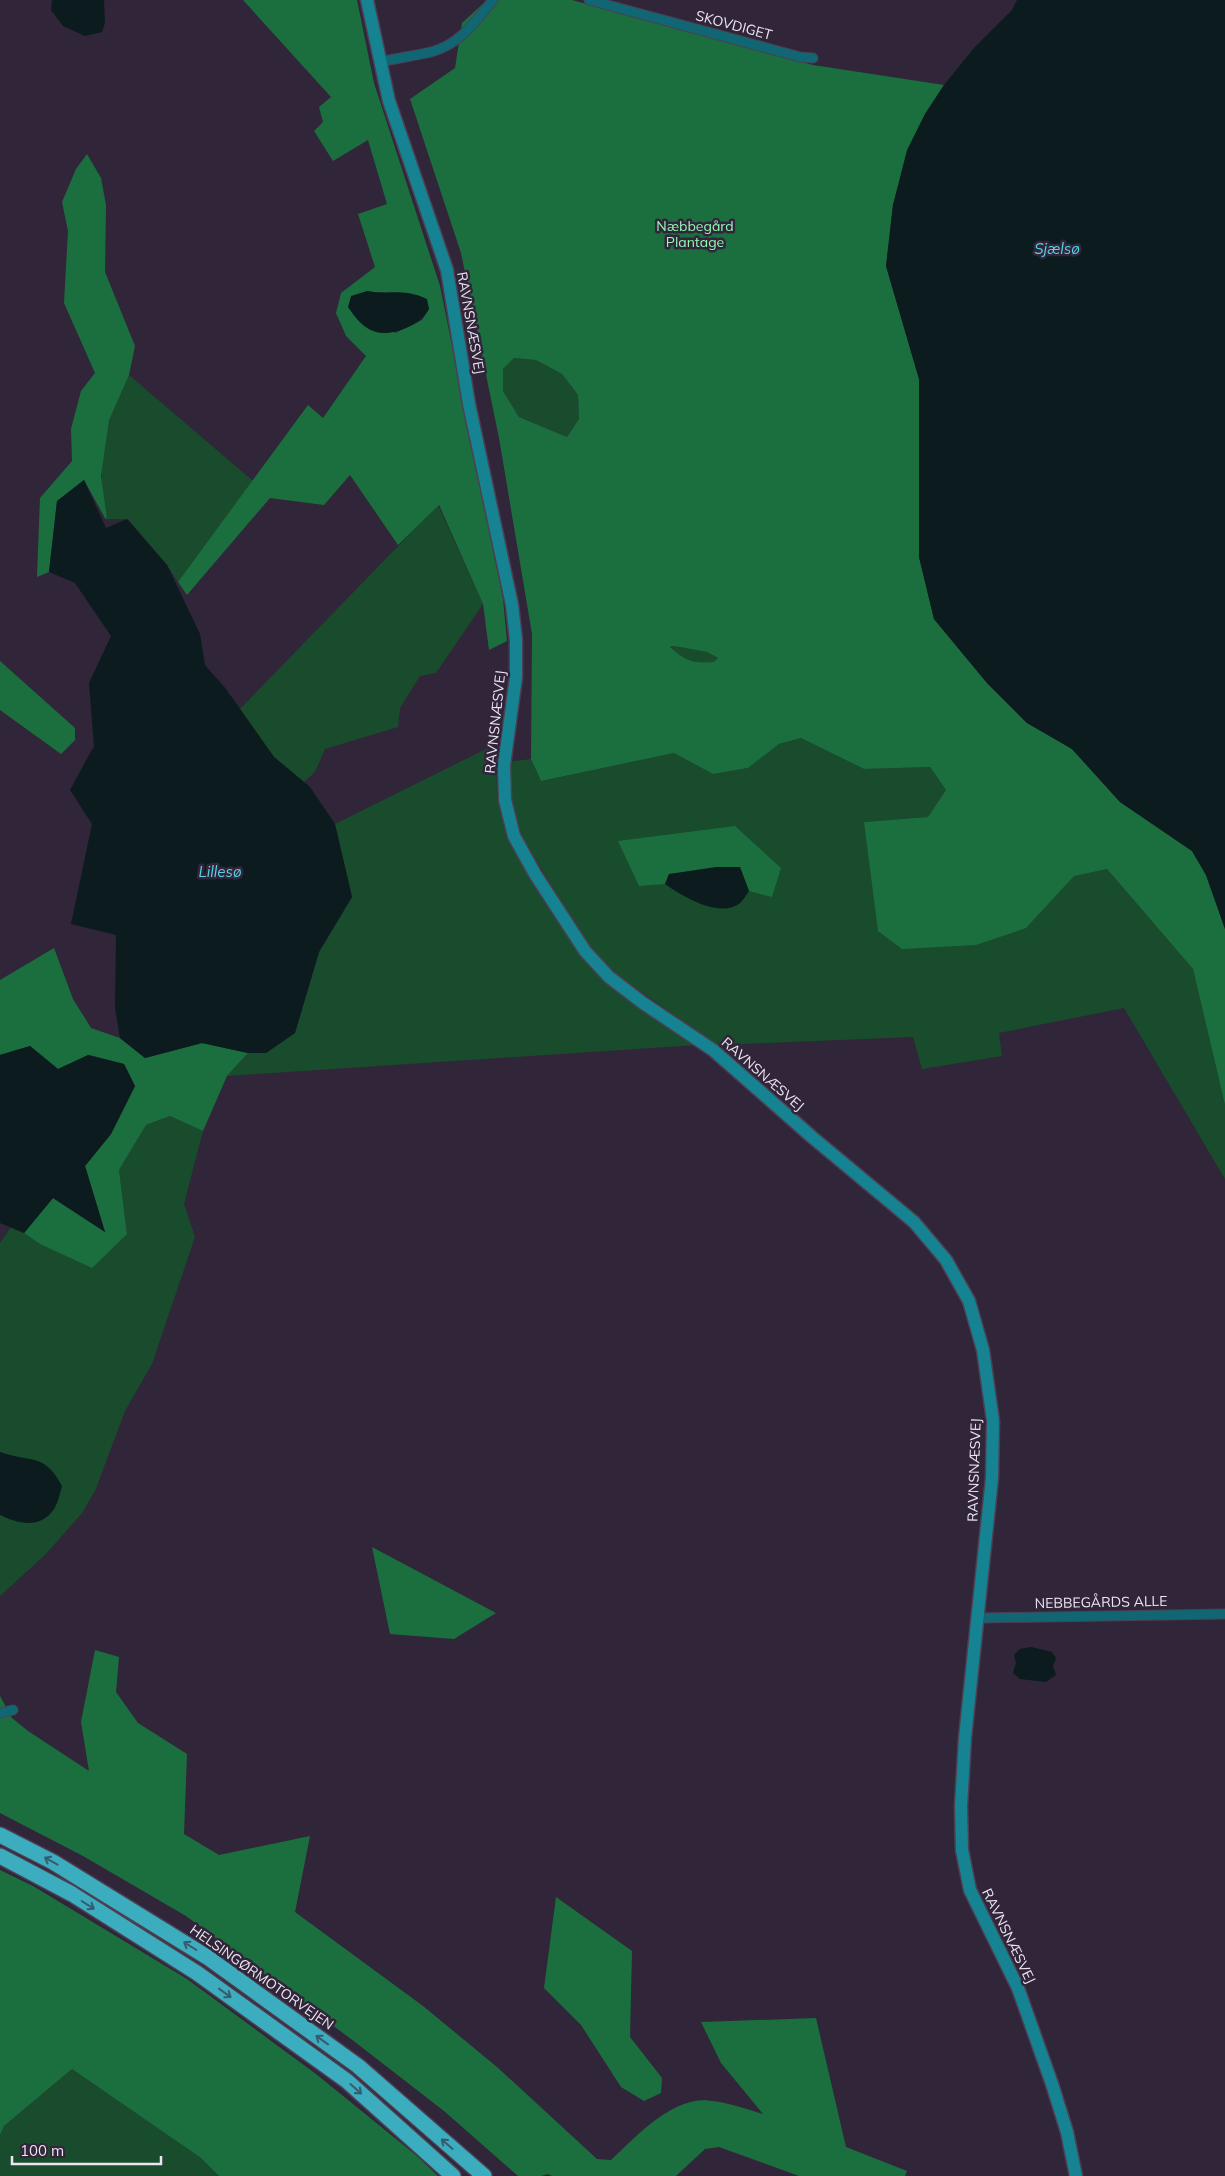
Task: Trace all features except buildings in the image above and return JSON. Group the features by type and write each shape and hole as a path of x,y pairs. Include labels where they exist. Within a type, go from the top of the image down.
{"highway":[{"name":"HELSINGØRMOTORVEJEN","path":"0,1835 53,1862 207,1957 358,2066 484,2176"},
{"path":"0,1856 72,1894 197,1974 347,2081 453,2176"}],"main road":[{"name":"RAVNSNÆSVEJ","path":"367,0 389,100 447,270 469,404 512,605 516,640 516,676 504,765 505,800 514,836 535,874 585,951 609,977 643,1003 713,1050 812,1137 914,1222 946,1260 969,1301 983,1350 993,1421 992,1478 965,1738 961,1806 962,1850 970,1890 1018,1988 1052,2084 1067,2132 1076,2176"}],"street":[{"path":"380,62 432,52 448,46 471,28 493,0"},
{"name":"SKOVDIGET","path":"589,0 800,57 814,58"},
{"name":"NEBBEGÅRDS ALLE","path":"978,1618 1225,1614"},
{"path":"0,1713 13,1710"}],"green space":[{"path":"243,0 357,0 374,83 440,286 503,599 507,641 489,650 483,604 439,505 398,545 350,475 324,505 270,498 187,595 178,582 308,405 323,418 366,356 346,336 336,313 341,293 375,267 358,214 387,204 368,140 333,161 314,131 323,122 319,107 331,97","holes":["367,291 383,294 429,309 422,320 395,333"]},
{"name":"Næbbegård Plantage","path":"487,0 572,0 813,65 944,85 925,114 908,150 893,205 886,266 919,379 919,557 934,619 987,683 1027,723 1072,749 1120,802 1192,851 1206,875 1225,929 1225,1105 1193,969 1107,869 1074,876 1026,928 976,945 902,949 878,931 864,822 928,817 946,790 930,767 864,769 801,738 779,744 748,768 713,774 674,753 541,781 531,759 532,634 499,438 461,253 410,99 455,68 462,23","holes":["514,358 536,360 562,374 578,395 579,419 567,437 519,417 503,391 503,369","674,646 707,652 718,658 714,662 685,659 670,647"]},
{"path":"87,154 101,178 106,205 105,272 135,346 129,375 109,420 101,476 107,519 84,480 57,501 49,572 37,577 40,498 72,461 71,429 81,391 95,373 64,303 68,231 62,202 76,169"},
{"path":"514,358 536,360 562,374 578,395 579,419 567,437 519,417 503,391 503,369"},
{"path":"129,375 253,481 178,582 167,565 128,519 107,519 104,507 102,470 105,434 110,416"},
{"path":"438,505 483,604 436,673 420,676 400,708 398,727 325,749 315,772 304,782 274,757 240,709"},
{"path":"674,646 707,652 718,658 714,662 690,661 670,648"},
{"path":"0,661 75,728 75,740 61,754 0,710"},
{"path":"801,738 864,769 930,767 946,790 928,817 864,822 1025,928 1074,875 1107,869 1193,969 1225,1105 1225,1179 1124,1008 999,1033 1002,1056 922,1069 913,1037 741,1044 720,1047 610,970 588,947 521,835 512,800 508,762 531,759 541,781 674,753 713,774 748,768 779,744"},
{"path":"496,744 497,797 509,836 580,952 603,980 697,1045 227,1076 248,1053 266,1053 295,1033 319,952 352,897 335,824"},
{"path":"735,826 781,868 772,897 749,891 740,867 669,874 665,884 639,886 618,841"},
{"path":"54,948 73,999 91,1028 120,1038 145,1058 202,1043 248,1053 227,1076 203,1131 170,1116 146,1125 119,1170 127,1234 92,1268 40,1244 24,1233 53,1198 105,1232 85,1166 111,1134 135,1086 124,1064 89,1055 58,1069 30,1046 0,1055 0,980"},
{"path":"170,1116 203,1131 184,1204 195,1237 152,1364 125,1411 95,1491 82,1513 45,1555 0,1596 0,1243 11,1227 40,1244 127,1233 119,1170 146,1125"},
{"path":"372,1547 496,1613 454,1639 390,1634"},
{"path":"95,1650 119,1657 116,1692 138,1723 187,1754 184,1834 219,1855 310,1836 295,1912 423,2006 497,2067 597,2159 611,2160 650,2124 671,2110 695,2101 720,2102 763,2114 721,2063 701,2022 816,2018 846,2147 907,2171 905,2176 799,2176 719,2147 705,2149 676,2176 552,2176 548,2174 541,2176 518,2176 444,2111 186,1916 83,1856 0,1813 0,1696 12,1718 28,1731 89,1771 81,1722"},
{"path":"0,1870 33,1886 187,1979 316,2074 417,2156 438,2176 219,2176 201,2158 72,2069 4,2126 0,2135"},
{"path":"556,1897 632,1951 630,2037 662,2078 661,2093 644,2101 621,2087 581,2025 544,1988"},
{"path":"72,2069 204,2160 219,2176 0,2176 0,2135 4,2126"}],"water":[{"path":"52,0 104,0 105,23 102,32 85,36 63,26 51,10"},
{"name":"Sjælsø","path":"1017,0 1225,0 1225,929 1206,875 1192,851 1120,802 1072,749 1027,723 987,683 934,619 919,557 919,379 886,266 893,205 907,150 925,114 944,85 974,48 1012,10"},
{"path":"367,291 404,293 418,296 427,299 429,309 419,321 406,328 387,333 372,331 359,322 348,307 351,296"},
{"name":"Lillesø","path":"84,480 106,528 127,519 167,565 200,634 205,665 226,689 274,757 310,787 335,824 352,897 319,952 295,1033 266,1053 248,1053 202,1043 145,1058 120,1038 115,1008 116,935 71,924 92,824 70,790 94,746 89,683 111,636 75,583 49,572 57,501"},
{"path":"716,867 740,867 749,891 739,904 730,908 711,907 690,899 665,884 669,874"},
{"path":"30,1046 58,1069 88,1055 124,1064 135,1086 111,1134 85,1166 105,1232 53,1198 24,1233 0,1223 0,1055"},
{"path":"0,1452 43,1463 55,1475 62,1486 57,1504 43,1520 29,1523 14,1521 0,1515"},
{"path":"1031,1647 1052,1652 1056,1658 1053,1666 1056,1675 1046,1682 1020,1679 1013,1673 1016,1663 1014,1655 1020,1649"}]}
